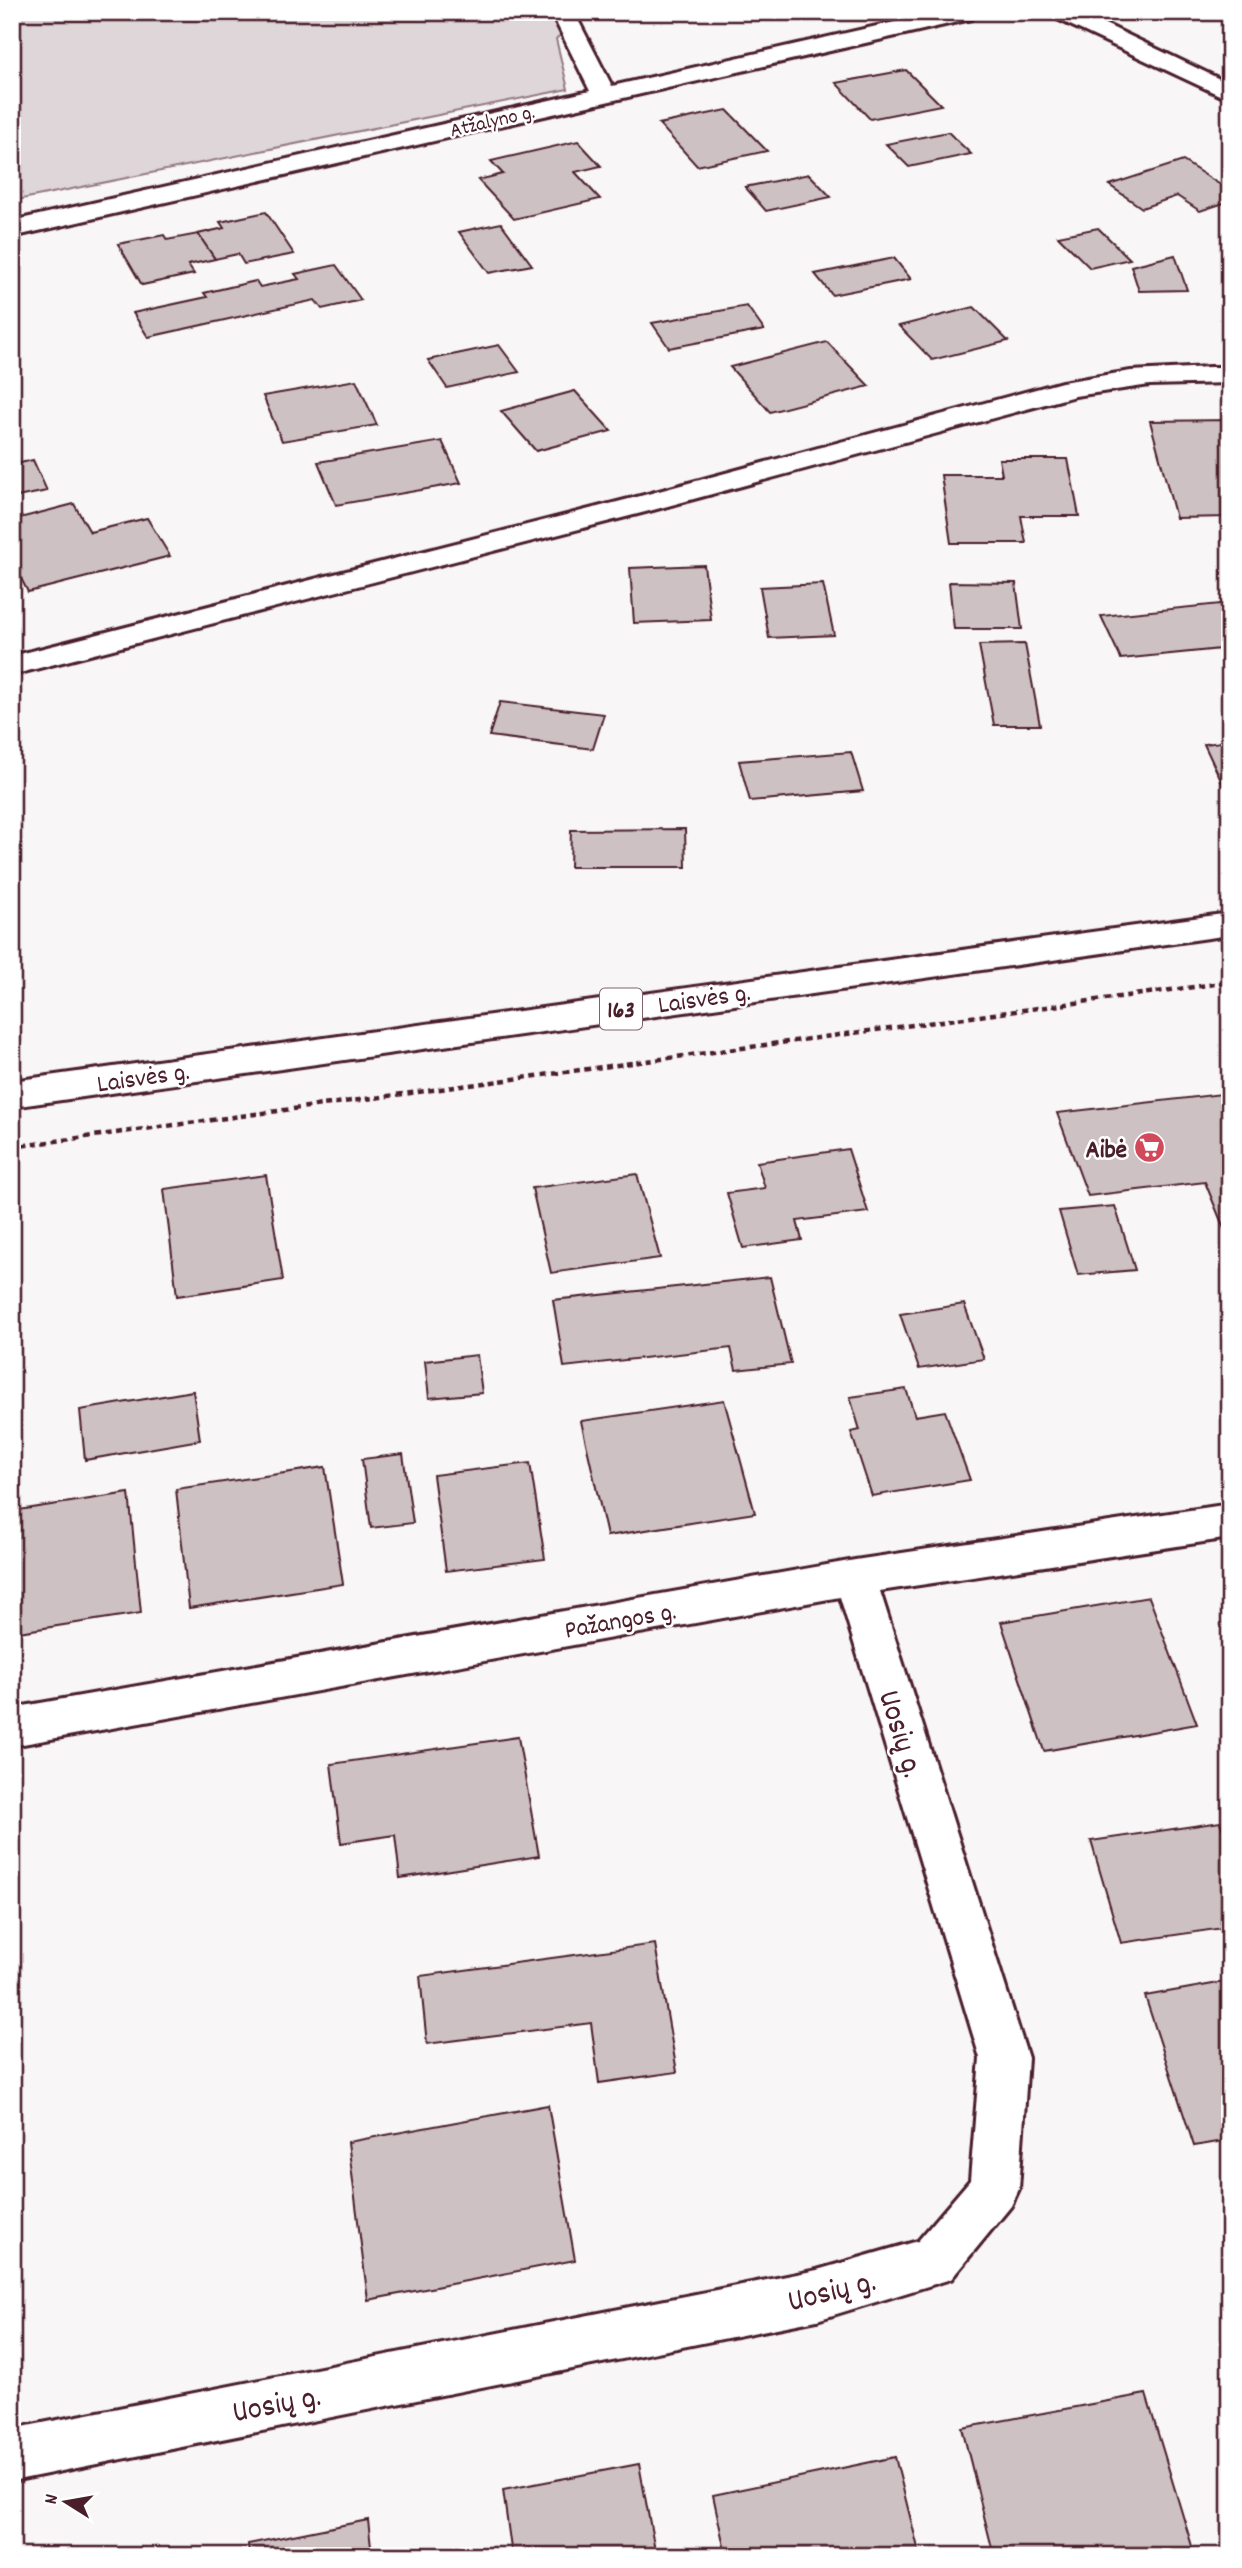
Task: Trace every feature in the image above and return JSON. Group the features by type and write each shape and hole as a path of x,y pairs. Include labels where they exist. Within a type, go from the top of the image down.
{"street":[{"path":"562,12 604,94"},
{"name":"Atžalyno g.","path":"12,229 971,12"},
{"path":"1062,12 1230,93"},
{"path":"12,666 643,504 1072,388 1118,378 1230,375"},
{"name":"Laisvės g.","path":"12,1094 1230,924"},
{"name":"Pažangos g.","path":"12,1727 855,1577 1230,1521"},
{"name":"Uosių g.","path":"12,2455 817,2295 933,2261 994,2189 1004,2058 855,1577"}],"path":[{"path":"12,1147 1230,982"}],"shaded area":[{"path":"12,12 587,12 556,39 568,89 12,201"}],"building":[{"path":"906,70 941,105 870,119 836,83"},
{"path":"727,110 767,151 697,166 659,124"},
{"path":"948,132 971,154 909,167 886,144"},
{"path":"578,141 601,166 575,172 600,199 514,219 478,180 503,174 491,161"},
{"path":"1183,161 1230,191 1230,201 1200,211 1177,196 1142,208 1109,185"},
{"path":"809,174 831,197 766,211 745,187"},
{"path":"266,212 294,254 244,264 238,254 215,259 198,234 224,228 220,222"},
{"path":"501,223 532,265 489,273 459,232"},
{"path":"1098,228 1130,259 1090,268 1058,236"},
{"path":"198,234 215,259 188,265 194,274 142,285 118,244 164,235 167,240"},
{"path":"1175,255 1187,290 1139,291 1131,266"},
{"path":"894,258 911,279 832,295 815,274"},
{"path":"336,265 361,300 322,309 315,300 148,337 133,313 207,297 204,293 256,281 260,287 299,279 295,274"},
{"path":"747,306 764,330 669,348 652,323"},
{"path":"974,307 1008,341 932,360 899,326"},
{"path":"827,342 869,386 770,412 730,367"},
{"path":"499,345 519,372 447,388 428,360"},
{"path":"356,380 377,425 282,441 263,396"},
{"path":"575,391 611,431 536,451 501,411"},
{"path":"1230,420 1230,464 1226,464 1230,477 1230,517 1176,518 1150,421"},
{"path":"442,441 461,483 336,505 318,462"},
{"path":"999,459 1068,459 1079,516 1021,516 1026,543 951,543 941,475 1002,475"},
{"path":"33,460 47,491 12,498 12,465"},
{"path":"74,504 90,532 147,518 170,556 28,592 12,561 12,520"},
{"path":"704,565 711,620 634,623 630,568"},
{"path":"949,582 1016,583 1022,629 954,629"},
{"path":"823,584 834,635 769,638 760,587"},
{"path":"1230,603 1230,648 1121,659 1101,616"},
{"path":"1025,644 1040,725 994,725 979,645"},
{"path":"500,702 604,714 593,749 489,736"},
{"path":"1230,741 1230,788 1225,789 1204,744"},
{"path":"851,752 863,791 750,801 739,761"},
{"path":"685,829 686,867 570,867 571,830"},
{"name":"Aibė","path":"1230,1093 1230,1243 1205,1182 1088,1196 1057,1113"},
{"path":"848,1149 868,1212 797,1221 802,1240 743,1248 727,1193 765,1188 757,1162"},
{"path":"637,1174 660,1258 551,1273 532,1188"},
{"path":"266,1175 283,1280 177,1296 164,1189"},
{"path":"1115,1206 1135,1270 1078,1275 1059,1211"},
{"path":"770,1277 791,1364 736,1370 731,1348 564,1367 553,1300"},
{"path":"964,1304 984,1359 919,1369 900,1314"},
{"path":"477,1355 482,1393 429,1398 425,1361"},
{"path":"906,1389 915,1416 945,1411 970,1480 872,1496 851,1432 860,1430 850,1397"},
{"path":"193,1391 200,1440 85,1460 80,1410"},
{"path":"724,1400 755,1513 607,1536 581,1421"},
{"path":"403,1454 413,1523 371,1528 362,1459"},
{"path":"530,1463 545,1559 446,1571 433,1475"},
{"path":"325,1467 343,1584 189,1608 176,1489"},
{"path":"129,1493 141,1613 12,1633 12,1511"},
{"path":"1149,1597 1197,1724 1044,1751 1001,1622"},
{"path":"518,1737 539,1856 400,1878 395,1835 341,1843 331,1764"},
{"path":"1220,1822 1230,1849 1230,1927 1121,1943 1091,1841"},
{"path":"655,1944 677,2072 599,2083 591,2023 427,2044 420,1976"},
{"path":"1230,1981 1230,2140 1194,2146 1145,1996"},
{"path":"548,2105 575,2260 368,2300 348,2142"},
{"path":"1146,2394 1195,2556 994,2556 962,2428"},
{"path":"895,2457 920,2556 726,2556 713,2495"},
{"path":"639,2464 656,2556 512,2556 503,2490"},
{"path":"368,2520 372,2556 249,2556 248,2544"}],"place":[{"name":"Aibė","path":"1150,1148"}]}
